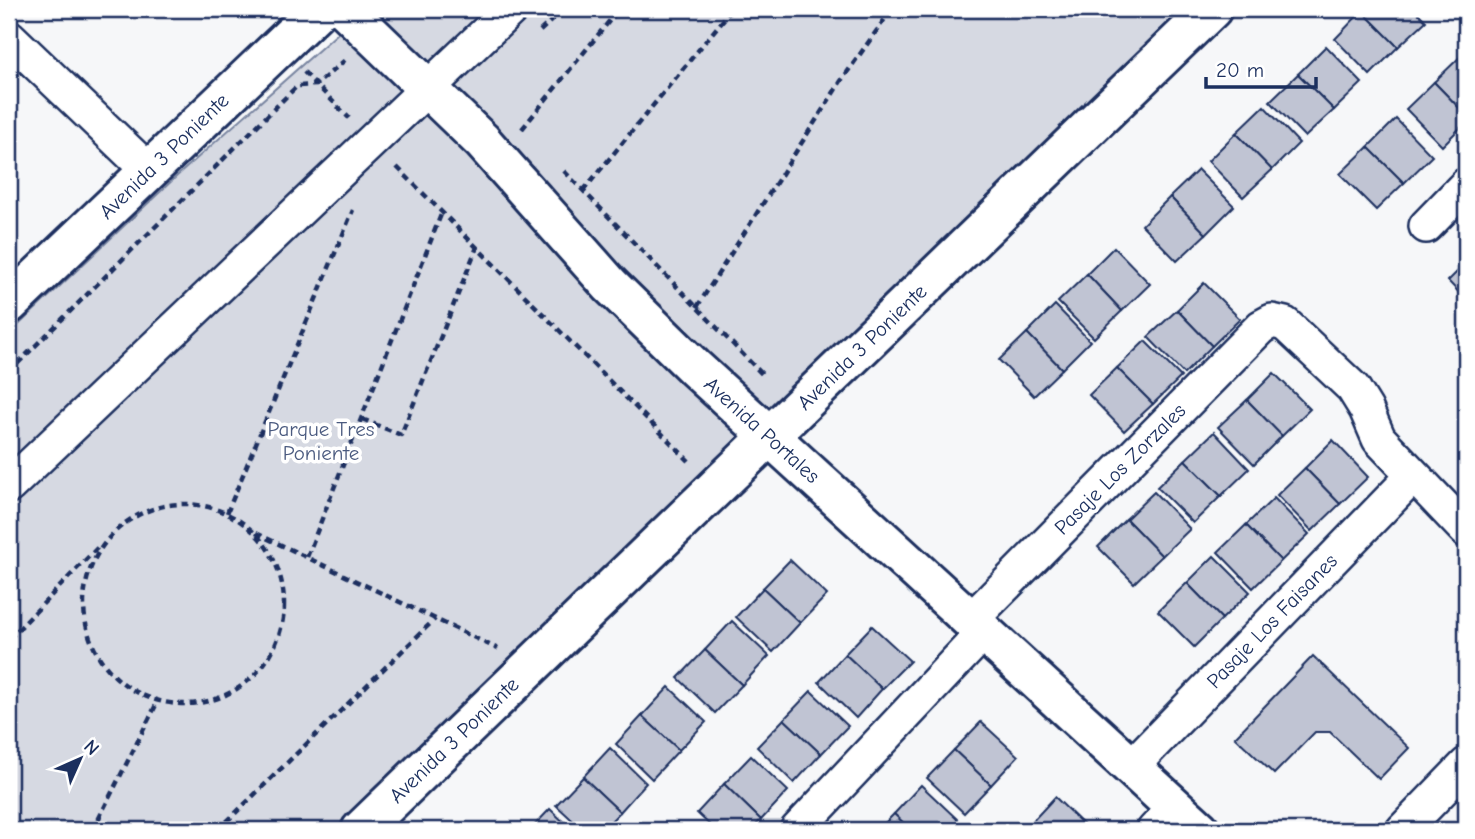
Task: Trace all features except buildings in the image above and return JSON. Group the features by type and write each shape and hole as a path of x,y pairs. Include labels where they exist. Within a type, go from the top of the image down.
{"main road":[{"name":"Avenida 3 Poniente","path":"9,304 319,9"},
{"name":"Avenida Portales","path":"345,9 482,141 610,285 770,436 1131,767 1176,823"},
{"name":"Avenida 3 Poniente","path":"360,830 1212,9"}],"street":[{"path":"9,486 511,9"},
{"path":"9,37 149,171"},
{"path":"1426,226 1466,185"},
{"name":"Pasaje Los Zorzales","path":"797,830 977,626 1261,327 1272,321 1285,324 1353,388 1379,439 1413,476"},
{"path":"1413,476 1466,530"},
{"name":"Pasaje Los Faisanes","path":"1131,767 1413,476"},
{"path":"1403,830 1466,765"}],"path":[{"path":"536,35 564,9"},
{"path":"522,129 619,9"},
{"path":"583,191 732,9"},
{"path":"697,307 841,81 892,9"},
{"path":"9,372 297,86 316,85 353,54"},
{"path":"514,121 531,138"},
{"path":"557,164 772,384"},
{"path":"227,513 358,198"},
{"path":"307,557 442,212"},
{"path":"362,419 401,435 477,247 693,464"},
{"path":"9,639 104,541 130,518 160,505 195,503 227,513 255,533 508,654"},
{"path":"104,541 88,570 82,604 89,637 104,666 128,688 158,701 190,704 221,697 249,681 270,657 282,627 284,593 275,560 255,533"},
{"path":"218,830 435,619"},
{"path":"93,830 158,701"}],"green space":[{"name":"Parque Tres Poniente","path":"365,9 1189,9 767,420 336,830 9,830 9,334 177,176"}]}
